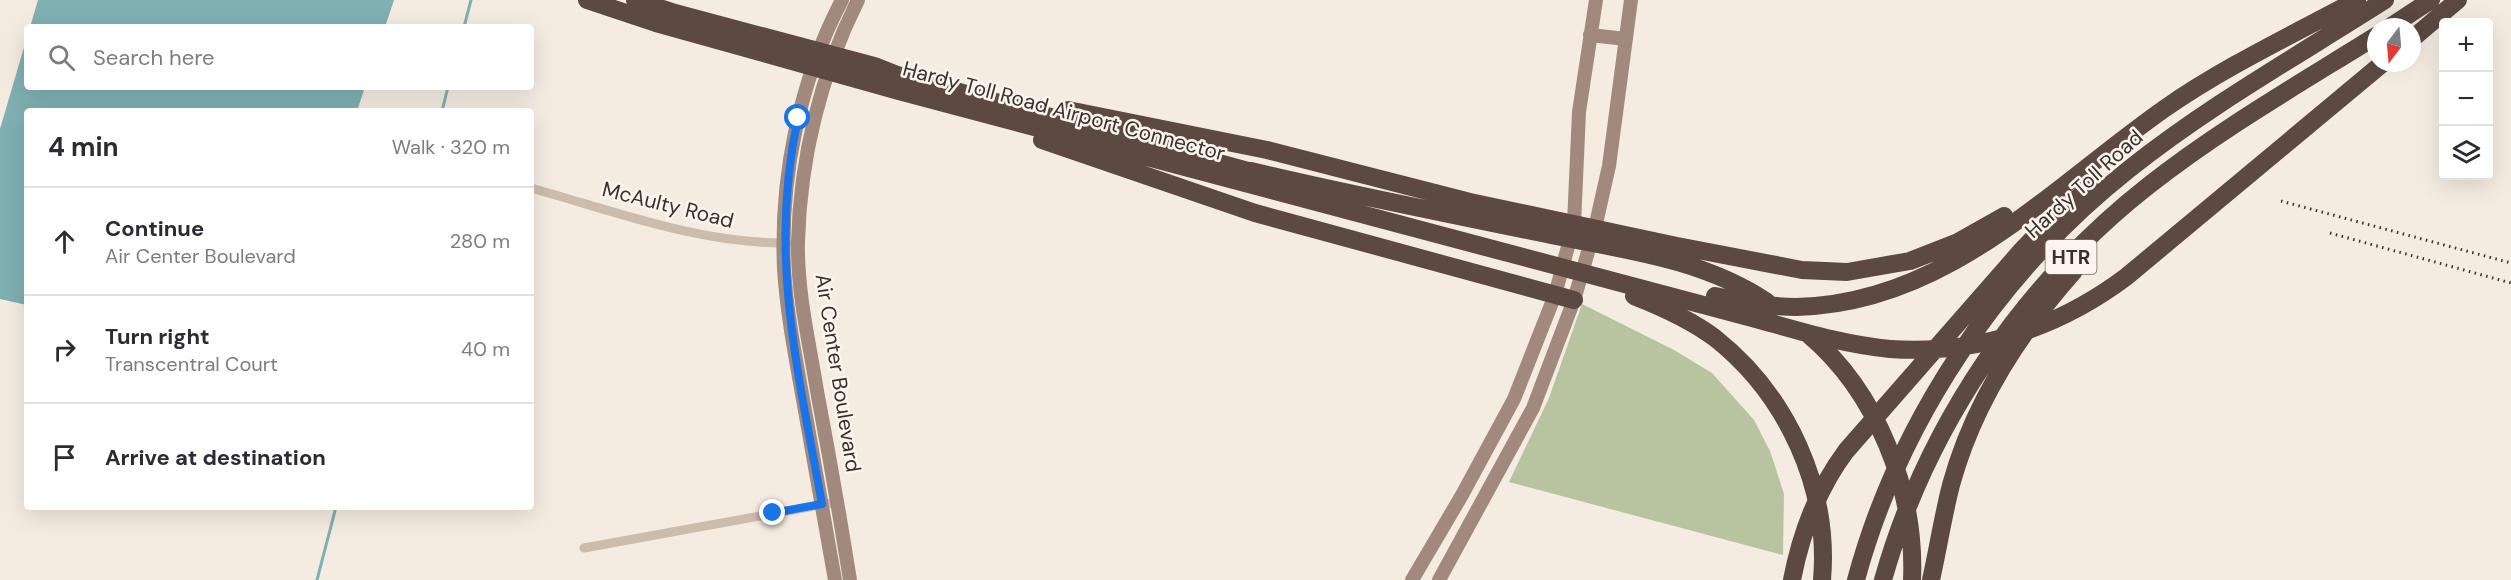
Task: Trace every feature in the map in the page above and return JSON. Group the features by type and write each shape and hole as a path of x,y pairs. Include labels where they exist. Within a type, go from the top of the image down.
{"highway":[{"name":"Hardy Toll Road Airport Connector","path":"587,0 767,46 898,83 1508,240"},
{"name":"Hardy Toll Road Airport Connector","path":"635,0 767,46"},
{"path":"1632,285 1779,306 1825,305 1883,292 1917,281 1960,259 2190,92 2357,0"},
{"name":"Hardy Toll Road","path":"1856,580 1876,521 1916,429 1959,356 2015,282 2074,218 2127,171 2182,130 2385,0"},
{"path":"2404,18 2432,0"},
{"path":"2421,31 2458,0"},
{"name":"Hardy Toll Road","path":"1882,580 1894,542 1924,469 1962,398 1995,348 2039,292 2084,243 2127,203 2181,162 2367,42"},
{"path":"1508,240 1632,285 1833,339 1907,350 1946,349 1980,344 2036,328 2080,308 2126,277 2372,72"},
{"name":"Hardy Toll Road Airport Connector","path":"898,83 1251,171 1508,240 1531,258 1632,285"},
{"path":"898,83 959,85 1068,110 1268,150 1450,197 1574,224 1786,267 1825,271 1867,270 1910,261 1956,243 2085,167"},
{"path":"898,83 1255,213 1574,300"},
{"path":"1792,580 1808,519 1833,468 1913,372 2047,224 2121,165 2144,149 2182,130"},
{"path":"1931,580 1951,485 1974,421 2000,370 2017,343 2064,281 2181,162"},
{"path":"1508,240 1653,255 1704,270 1762,299 1818,342 1845,373 1869,407 1885,439 1899,477 1906,506 1912,551 1912,580"},
{"path":"1632,285 1713,337 1743,363 1780,411 1800,449 1814,490 1820,522 1822,578"}],"street":[{"name":"Air Center Boulevard","path":"835,580 788,309 784,243 787,188 793,143 817,55 842,0"},
{"name":"Air Center Boulevard","path":"850,580 801,303 798,242 804,172 823,86 843,31 858,0"},
{"path":"1412,580 1514,399 1555,295 1574,224 1579,112 1596,0"},
{"path":"1439,580 1533,408 1574,300 1595,228 1609,166 1631,0"},
{"path":"1590,35 1626,39"},
{"path":"808,82 823,86"},
{"name":"McAulty Road","path":"534,189 653,222 730,240 798,242"},
{"path":"801,389 816,384"},
{"path":"1514,399 1533,408"},
{"path":"584,548 837,502"}],"green space":[{"path":"1582,304 1674,350 1712,373 1754,420 1770,451 1784,494 1783,555 1509,482 1549,398"}],"water":[{"path":"38,0 394,0 386,24 31,24"},
{"path":"24,47 24,90 364,90 358,108 24,108 24,304 0,299 0,129"}],"waterway":[{"path":"465,24 471,0"},
{"path":"443,108 447,90"},
{"path":"317,580 335,510"}],"railway":[{"path":"2281,201 2511,263"},
{"path":"2330,233 2511,283"}],"route":[{"path":"773,513 822,504 788,309 784,270 787,188 798,118"}]}
